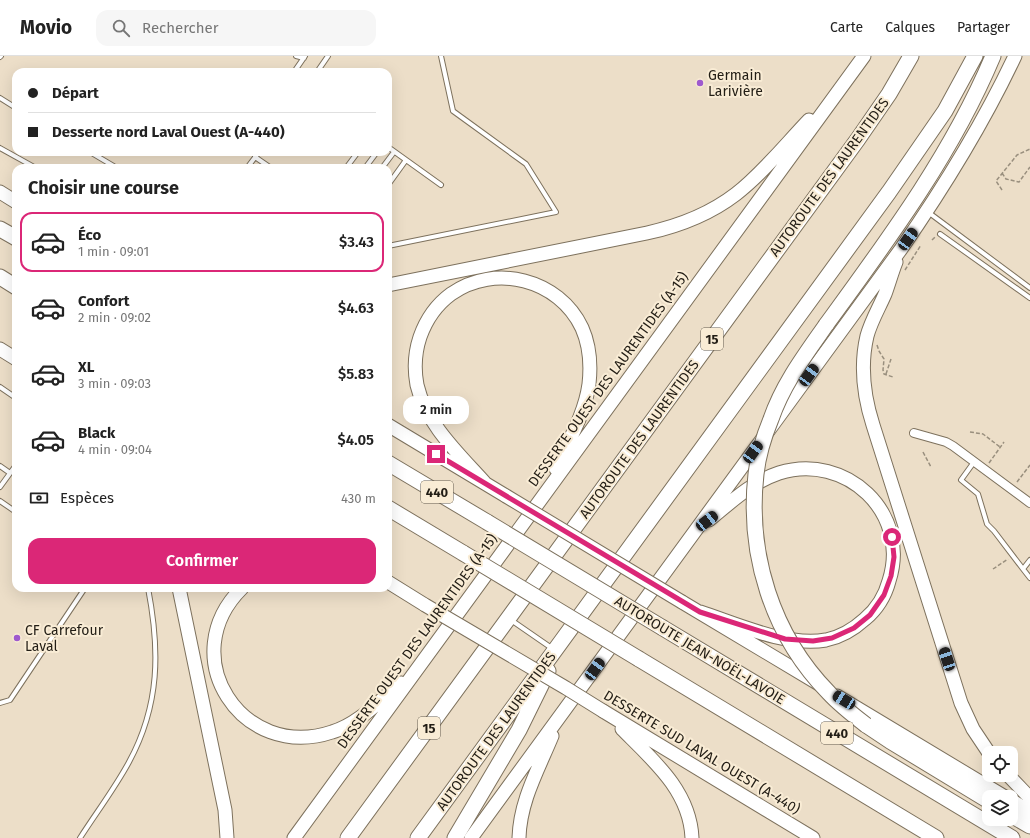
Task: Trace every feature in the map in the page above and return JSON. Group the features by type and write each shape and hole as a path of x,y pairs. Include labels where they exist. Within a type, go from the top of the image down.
{"highway":[{"name":"AUTOROUTE DES LAURENTIDES","path":"348,838 858,139 889,94 911,56"},
{"path":"455,838 519,730 556,651 565,636 907,167 948,105 975,56"},
{"path":"982,797 890,741 866,724 829,694 810,672 784,632 767,591 757,547 755,518 756,473 764,439 771,418 783,392 802,359 916,199 951,140 993,56"},
{"path":"0,229 12,236"},
{"path":"0,277 12,284"},
{"name":"AUTOROUTE JEAN-NOËL-LAVOIE","path":"392,464 1012,838"},
{"name":"440","path":"392,510 936,838"},
{"name":"AUTOROUTE DES LAURENTIDES","path":"418,838 556,651"},
{"path":"1018,819 1030,826"}],"main road":[{"name":"DESSERTE OUEST DES LAURENTIDES (A-15)","path":"294,838 864,56"},
{"path":"471,838 901,249 927,211 976,132 1015,56"},
{"path":"392,284 647,233 695,218 729,200 746,186 847,79"},
{"path":"0,192 12,200"},
{"path":"901,249 867,338 864,362 867,402 961,703 973,728 985,746"},
{"path":"485,483 438,429 427,412 417,385 416,359 419,341 425,325 434,310 447,297 474,282 490,278 508,278 533,283 558,297 578,321 584,335 588,351 589,377 584,404 547,490"},
{"path":"0,349 12,356"},
{"path":"392,427 993,790"},
{"path":"696,529 760,482 786,472 812,469 847,478 870,495 882,512 888,524 894,551 891,576 887,589 878,605 870,615 854,628 832,638 813,641 785,639 700,612"},
{"name":"DESSERTE SUD LAVAL OUEST (A-440)","path":"394,588 559,684 813,838"},
{"path":"180,592 225,810 227,838"},
{"path":"238,592 229,602 221,617 214,644 214,662 219,681 229,701 243,716 260,728 278,735 297,738 316,737 334,732 359,718 417,669"},
{"path":"606,713 660,767 672,783 683,801 690,822 692,838"},
{"path":"519,838 520,823 525,800 558,720"},
{"path":"1015,782 1030,798"},
{"path":"1018,804 1030,812"}],"street":[{"path":"914,433 946,442 1030,503"}],"lane":[{"path":"296,56 304,57 297,68"},
{"path":"320,68 328,56"},
{"path":"392,245 556,212 526,164 453,111 441,56"},
{"path":"0,98 12,106"},
{"path":"0,148 12,155"},
{"path":"392,155 394,152 441,185"},
{"path":"14,156 29,164"},
{"path":"97,156 110,164"},
{"path":"250,164 255,156 266,164"},
{"path":"392,179 406,160"},
{"path":"927,211 1030,288"},
{"path":"940,234 1030,298"},
{"path":"0,387 12,395"},
{"path":"974,462 961,480 978,494 987,524 1030,578"},
{"path":"0,466 10,473"},
{"path":"0,487 12,470"},
{"path":"0,501 12,509"},
{"path":"1023,569 1030,560"},
{"path":"0,703 10,700 81,592"},
{"path":"80,838 129,763 146,724 154,690 156,648 155,624 149,592"},
{"path":"509,618 556,651"}],"path":[{"path":"1002,190 996,181 1018,155 1030,149"},
{"path":"1002,173 1006,179 1019,182 1030,167"},
{"path":"876,339 879,351 884,360 884,374 893,377"},
{"path":"886,374 891,359"},
{"path":"970,432 983,434 1000,447"},
{"path":"989,463 1004,442"},
{"path":"923,452 931,466"},
{"path":"1017,482 1030,465"},
{"path":"993,569 1003,562"}],"place":[{"name":"Germain Larivière","path":"700,83"},
{"name":"CF Carrefour Laval","path":"17,638"}],"route":[{"path":"436,454 700,612 785,639 813,641 837,637 849,632 870,615 884,595 891,576 894,557 892,537"}]}
